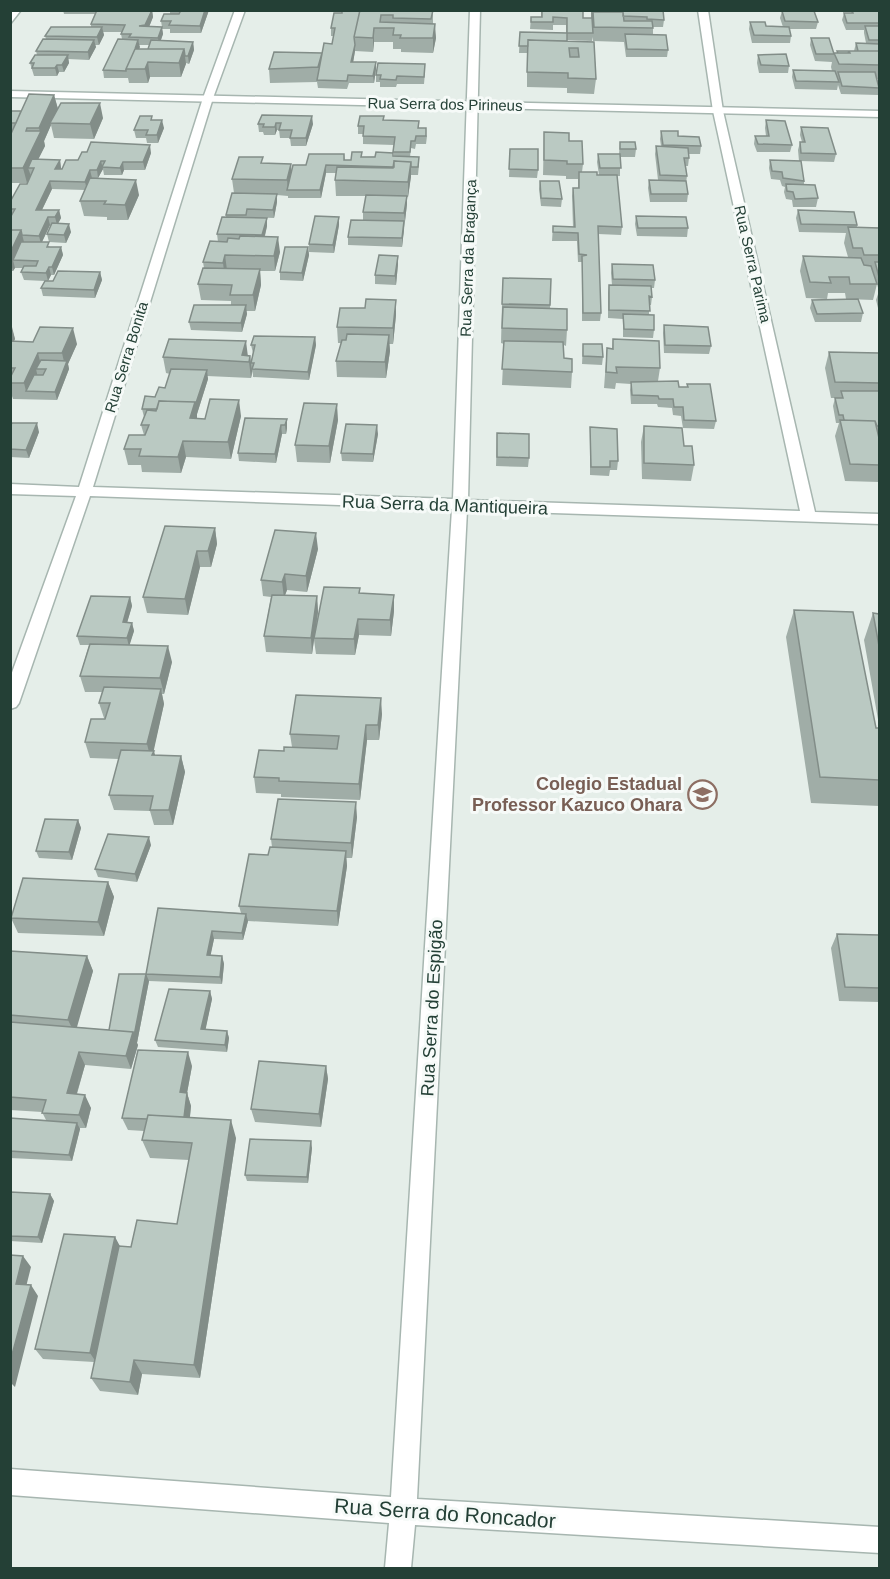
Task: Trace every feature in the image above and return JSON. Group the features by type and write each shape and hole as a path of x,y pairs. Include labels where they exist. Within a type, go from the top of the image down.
{"street":[{"path":"10,21 17,10"},
{"name":"Rua Serra Bonita","path":"10,703 84,493 208,98 240,10"},
{"name":"Rua Serra da Bragança","path":"460,505 474,105 475,10"},
{"name":"Rua Serra Parima","path":"703,10 718,111 809,517"},
{"name":"Rua Serra dos Pirineus","path":"10,93 879,114"},
{"name":"Rua Serra da Mantiqueira","path":"10,489 879,519"},
{"name":"Rua Serra do Espigão","path":"398,1569 460,505"},
{"name":"Rua Serra do Roncador","path":"10,1482 403,1511 879,1540"}],"building":[{"path":"97,10 152,10 145,25 139,26 162,27 158,38 129,37 131,34 121,34 125,25 91,24"},
{"path":"181,10 205,10 200,26 169,25 171,21 161,21 164,14 179,14"},
{"path":"342,10 360,10 351,62 376,62 373,76 348,75 347,81 317,80 324,43 332,44 335,28 331,28 334,13 342,13"},
{"path":"360,10 433,10 431,19 393,18 393,15 381,15 380,22 435,24 433,38 400,38 401,35 393,35 394,28 374,28 373,38 354,37"},
{"path":"542,10 583,10 583,18 592,18 593,33 567,33 567,18 553,17 553,22 531,22 531,17 542,17"},
{"path":"592,10 613,10 614,12 593,12 592,18"},
{"path":"619,10 663,10 664,20 623,16 623,12"},
{"path":"852,10 879,10 879,23 847,23 844,13 853,13"},
{"path":"782,11 814,11 818,22 785,21"},
{"path":"593,12 623,12 624,21 652,21 653,28 594,27"},
{"path":"750,22 765,22 766,26 789,27 791,36 754,35"},
{"path":"865,26 879,26 879,40 869,40"},
{"path":"51,27 102,27 97,37 45,36"},
{"path":"520,32 567,33 567,41 528,40 528,46 519,46"},
{"path":"625,34 666,35 668,50 627,49"},
{"path":"811,38 829,38 834,54 816,54"},
{"path":"43,39 94,40 88,52 36,51"},
{"path":"118,39 138,40 126,71 103,70"},
{"path":"151,40 193,42 188,56 185,56 184,49 148,49"},
{"path":"528,40 594,42 596,79 568,78 568,73 527,72","holes":["569,48 578,48 579,57 570,57"]},
{"path":"856,43 879,44 879,51 858,51"},
{"path":"135,49 184,49 179,63 148,62 145,69 126,69"},
{"path":"849,51 879,51 879,65 839,64 834,53 850,53"},
{"path":"274,52 322,53 318,67 269,69"},
{"path":"786,54 789,66 761,65 758,55"},
{"path":"35,55 68,55 62,65 57,65 55,68 32,68 34,63 30,63"},
{"path":"378,63 425,64 424,77 397,76 396,80 380,79 381,75 376,75"},
{"path":"793,70 835,71 839,82 796,81"},
{"path":"838,72 875,72 879,88 842,86"},
{"path":"29,94 54,95 39,128 27,128 26,131 41,131 23,168 10,168 10,136"},
{"path":"61,103 100,103 90,124 50,123"},
{"path":"10,111 21,111 16,123 10,123"},
{"path":"262,115 312,116 306,138 290,138 292,130 279,130 281,123 276,123 275,127 263,127 264,124 258,124"},
{"path":"140,116 152,116 151,120 162,120 157,135 146,135 148,130 134,130"},
{"path":"360,116 384,116 383,120 419,121 418,128 426,128 426,136 416,136 415,141 411,141 410,152 393,152 395,137 363,136 364,126 358,126"},
{"path":"766,120 785,121 792,145 758,144 755,136 769,136"},
{"path":"801,127 828,128 836,154 801,153 800,142 805,142"},
{"path":"661,131 678,131 678,136 699,137 701,146 663,145"},
{"path":"544,132 569,133 569,141 582,141 583,164 544,160"},
{"path":"91,142 150,145 143,162 123,162 120,168 102,167 105,161 101,161 97,170 90,170 85,182 50,181 36,210 59,210 55,217 48,217 39,236 22,235 21,230 10,230 10,218 15,209 10,209 10,202 20,184 27,184 34,168 28,168 32,159 60,160 55,169 62,169 66,160 78,160 82,152 87,152"},
{"path":"620,142 635,142 636,149 620,149"},
{"path":"656,146 688,148 689,158 684,158 687,176 660,175"},
{"path":"510,149 538,149 538,170 509,169"},
{"path":"352,152 362,152 361,157 375,157 376,152 393,153 393,156 419,157 418,167 411,167 411,162 394,161 394,167 326,165 320,190 287,190 293,165 306,165 309,154 344,154 344,160 351,160"},
{"path":"598,154 620,154 621,168 600,168"},
{"path":"239,157 263,157 261,163 291,164 287,180 232,179"},
{"path":"770,160 801,161 804,181 783,178 782,172 772,171"},
{"path":"394,161 411,162 408,182 335,180 337,167 393,168"},
{"path":"579,172 617,175 622,227 598,226 601,313 583,313 582,256 587,255 579,254 578,233 553,232 553,226 575,227 573,188 579,188"},
{"path":"90,178 136,180 125,205 104,204 106,201 80,201"},
{"path":"649,180 686,181 688,194 651,194"},
{"path":"540,181 559,181 562,199 541,198"},
{"path":"786,184 815,185 818,198 795,199 793,192 787,191"},
{"path":"232,193 277,194 273,210 247,209 246,215 226,215"},
{"path":"366,195 407,196 404,213 363,212"},
{"path":"798,210 854,212 857,225 801,224"},
{"path":"315,216 339,217 333,245 309,244"},
{"path":"636,216 686,217 688,228 638,228"},
{"path":"222,217 267,218 262,235 217,234"},
{"path":"351,220 404,221 402,238 348,237"},
{"path":"52,223 69,224 64,235 47,234"},
{"path":"848,227 879,228 879,255 864,255 862,248 853,248"},
{"path":"10,230 21,230 10,253"},
{"path":"240,236 278,237 274,256 225,255 223,263 203,262 210,241 227,242 228,238 239,239"},
{"path":"21,242 49,242 47,247 61,247 52,267 49,267 46,273 21,272 24,266 36,266 38,261 13,260"},
{"path":"285,247 308,247 302,273 280,272"},
{"path":"379,255 398,256 395,276 375,275"},
{"path":"803,256 861,258 864,265 871,266 877,284 850,284 849,277 829,277 831,283 810,282"},
{"path":"875,262 879,262 879,277"},
{"path":"612,264 653,265 655,280 613,279"},
{"path":"203,268 260,269 253,295 230,295 232,285 198,284"},
{"path":"58,271 100,272 94,290 41,288 45,281 53,281"},
{"path":"503,278 551,279 550,305 502,304"},
{"path":"609,285 651,286 650,311 609,310"},
{"path":"366,299 396,300 393,328 337,327 340,308 365,308"},
{"path":"858,299 863,313 817,314 812,300"},
{"path":"194,305 246,305 241,323 189,322"},
{"path":"503,307 567,309 567,330 502,328"},
{"path":"623,314 654,315 654,330 624,329"},
{"path":"664,325 708,327 711,346 665,345"},
{"path":"40,327 73,328 62,353 38,353 24,383 10,383 15,368 10,368 10,341 33,342"},
{"path":"347,334 389,335 385,362 336,361 342,340 346,340"},
{"path":"254,336 315,337 308,372 252,369 255,345 251,345"},
{"path":"169,339 246,341 242,355 250,356 249,362 163,357"},
{"path":"613,339 659,341 660,368 616,367 617,373 606,372 607,348 613,349"},
{"path":"504,341 563,342 564,358 572,359 572,372 502,369"},
{"path":"583,344 602,344 603,357 583,356"},
{"path":"829,352 879,353 879,383 835,382"},
{"path":"41,360 67,361 55,392 26,391 34,375 43,375 46,369 36,369"},
{"path":"171,369 207,370 195,406 195,402 159,401 157,409 142,409 145,396 155,397 159,387 165,388"},
{"path":"678,381 679,387 688,387 687,384 710,384 716,421 684,420 683,407 674,407 673,399 632,395 631,382"},
{"path":"841,391 879,391 879,426 875,421 844,420 843,415 839,415 835,398 843,398"},
{"path":"210,399 239,400 228,442 183,441 178,457 139,456 141,449 124,449 129,435 145,435 149,425 141,425 147,410 156,411 159,401 195,402 190,418 205,419"},
{"path":"304,403 337,404 329,446 295,445"},
{"path":"245,418 287,419 285,425 281,425 275,454 238,453"},
{"path":"840,420 875,421 879,438 879,465 850,464"},
{"path":"12,423 37,423 26,450 10,449"},
{"path":"346,424 377,425 373,454 341,453"},
{"path":"644,426 682,428 684,446 692,446 694,465 644,463"},
{"path":"590,427 617,429 618,461 610,461 610,467 591,467"},
{"path":"497,433 529,434 529,458 497,457"},
{"path":"165,526 215,528 208,551 197,551 185,599 143,597"},
{"path":"275,530 316,533 306,576 285,574 282,582 261,580"},
{"path":"324,587 360,588 359,593 394,595 390,620 358,619 354,639 314,638"},
{"path":"272,595 317,596 311,638 264,636"},
{"path":"91,596 130,597 123,622 132,623 127,638 77,636"},
{"path":"794,610 853,612 876,728 879,728 879,780 820,777"},
{"path":"873,613 879,614 879,646"},
{"path":"90,644 168,646 160,678 80,676"},
{"path":"104,687 161,689 147,744 85,742 91,719 105,719 110,703 99,703"},
{"path":"296,695 381,698 378,725 366,725 359,784 279,781 279,778 254,777 259,750 284,751 284,747 337,749 339,736 290,734"},
{"path":"121,750 154,751 152,755 181,756 169,810 150,810 153,796 109,795"},
{"path":"278,799 356,802 351,843 271,839"},
{"path":"45,819 78,820 69,852 36,851"},
{"path":"108,834 149,837 135,874 95,869"},
{"path":"270,847 346,851 337,911 239,906 249,854 268,855"},
{"path":"23,878 108,882 98,922 11,918"},
{"path":"158,908 246,914 242,933 212,931 207,955 222,956 220,977 146,974"},
{"path":"837,934 879,935 879,988 845,987"},
{"path":"10,951 87,956 68,1020 10,1015"},
{"path":"119,974 146,974 134,1036 133,1032 109,1030"},
{"path":"169,989 210,991 201,1029 227,1031 225,1045 155,1040"},
{"path":"10,1022 133,1032 126,1056 79,1052 67,1093 85,1095 79,1115 42,1113 46,1100 10,1097"},
{"path":"138,1050 188,1052 180,1092 187,1093 184,1117 148,1115 147,1119 122,1118"},
{"path":"259,1061 326,1066 319,1114 251,1109"},
{"path":"148,1115 231,1120 194,1365 134,1360 130,1382 91,1378 119,1246 131,1247 137,1220 177,1224 192,1143 142,1140"},
{"path":"10,1118 77,1123 69,1155 10,1151"},
{"path":"250,1139 311,1141 307,1177 245,1175"},
{"path":"10,1192 50,1194 38,1237 10,1236"},
{"path":"64,1234 115,1237 90,1353 35,1349"},
{"path":"10,1255 23,1256 16,1284 31,1285 10,1362"}],"place":[{"name":"Colegio Estadual Professor Kazuco Ohara","path":"703,794"}]}
